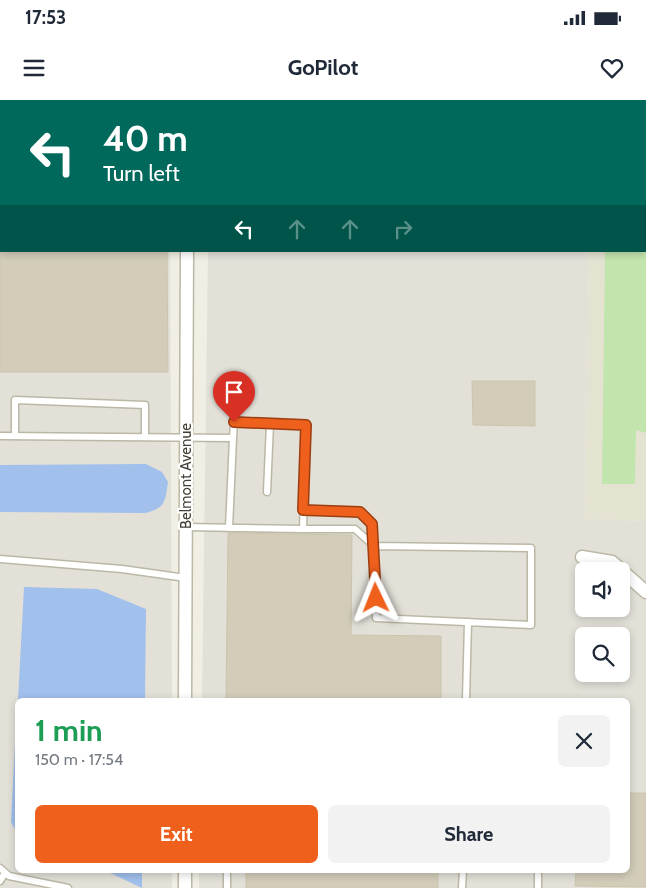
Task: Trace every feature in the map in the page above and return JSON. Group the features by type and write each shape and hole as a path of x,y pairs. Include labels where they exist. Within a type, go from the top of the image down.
{"street":[{"name":"Belmont Avenue","path":"185,698 187,252"},
{"path":"582,557 612,562 646,592"},
{"path":"184,888 185,873"}],"lane":[{"path":"15,436 16,400 145,405 146,436"},
{"path":"229,528 234,422 306,425 303,529"},
{"path":"267,492 270,424"},
{"path":"0,436 187,436 234,438"},
{"path":"186,527 355,529 374,546 531,548 531,625 376,618 374,546 372,524 360,512 303,510"},
{"path":"0,559 122,569 186,578"},
{"path":"466,698 468,622"},
{"path":"0,868 9,876 68,888"},
{"path":"0,881 6,873"},
{"path":"227,873 227,888"},
{"path":"462,888 463,873"},
{"path":"538,873 538,888"}],"shaded area":[{"path":"0,252 170,252 172,698 15,698 15,873 172,873 172,888 0,888"},
{"path":"208,252 589,252 585,519 646,521 646,888 199,888 199,873 630,873 630,698 202,698"},
{"path":"589,252 646,252 646,521 585,519"}],"green space":[{"path":"605,252 646,252 646,433 636,430 635,484 602,484"}],"water":[{"path":"146,464 162,472 168,482 163,503 152,511 145,513 0,512 0,465"},
{"path":"24,587 97,589 146,609 145,698 18,698"},
{"path":"15,741 15,829 11,822"},
{"path":"110,873 142,873 142,888"}],"building":[{"path":"0,252 167,252 168,372 0,372"},
{"path":"472,381 535,381 535,426 473,425"},
{"path":"228,533 352,535 351,635 441,636 441,698 226,698"},
{"path":"630,793 646,793 646,887 575,886 576,873 630,873"},
{"path":"246,873 438,873 438,888 246,888"}],"route":[{"path":"234,422 306,425 303,510 360,512 372,524 376,598"}]}
